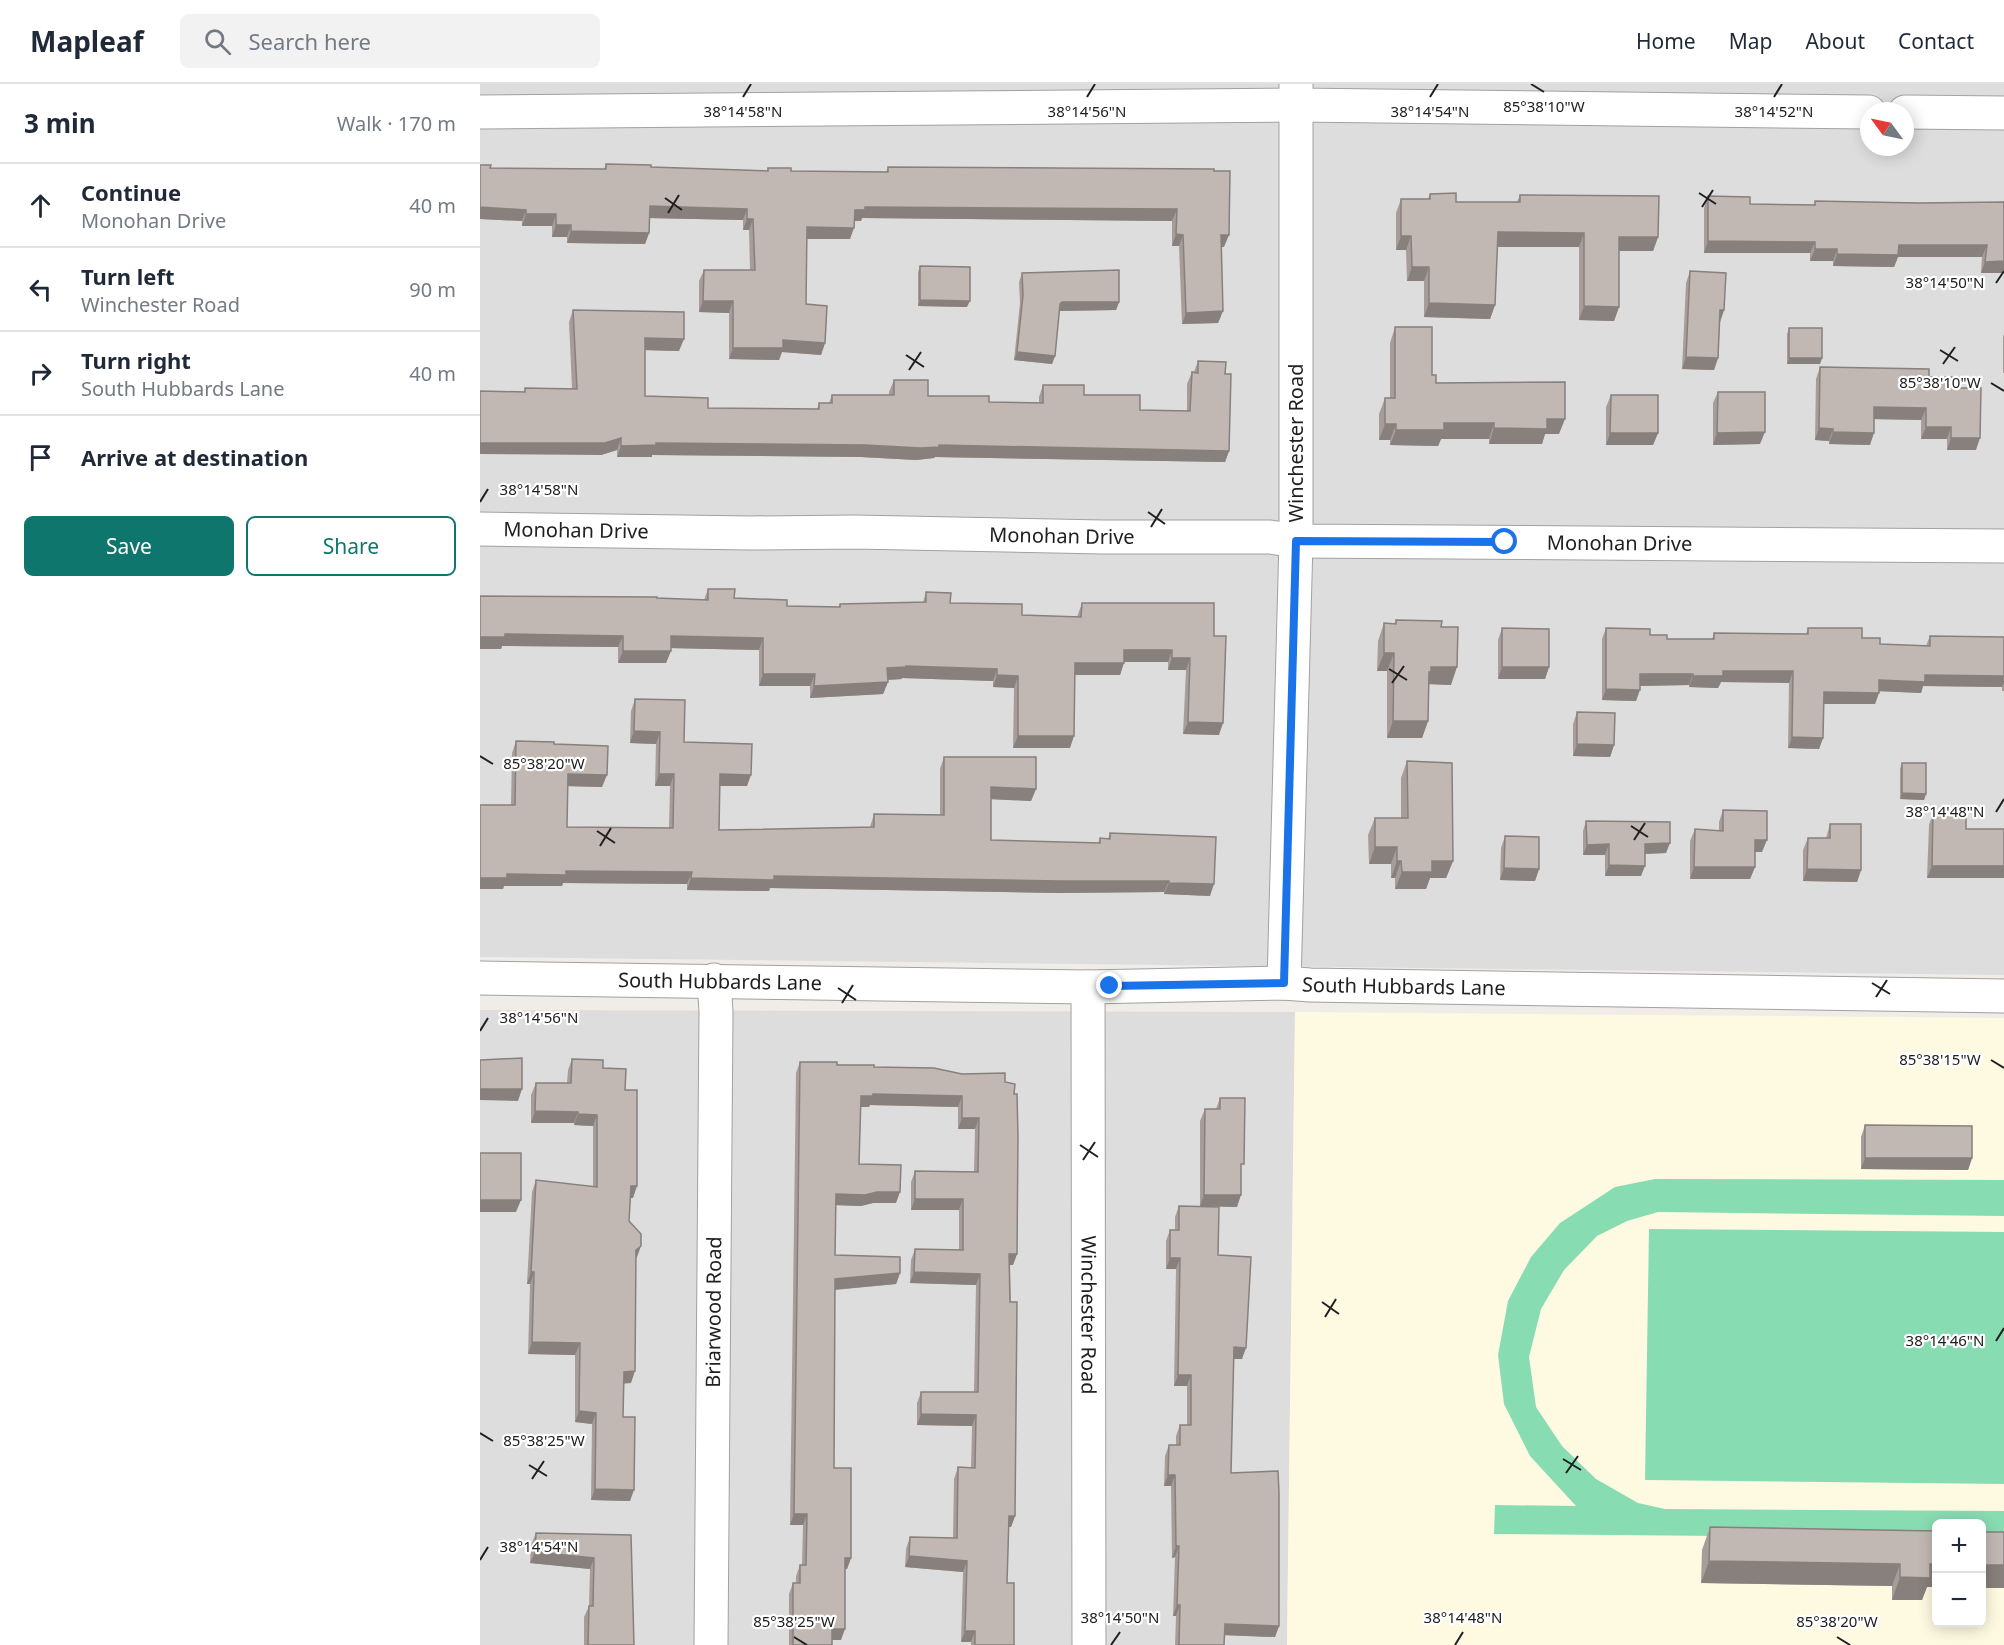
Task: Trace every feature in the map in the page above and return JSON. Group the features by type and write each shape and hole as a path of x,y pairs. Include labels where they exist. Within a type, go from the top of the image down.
{"street":[{"path":"480,112 1296,95 1860,112"},
{"name":"Winchester Road","path":"1284,983 1296,541 1296,95"},
{"path":"1914,112 2004,114"},
{"name":"Monohan Drive","path":"480,529 1270,537 1296,541 2004,546"},
{"name":"South Hubbards Lane","path":"480,978 1088,987 1284,983 2004,996"},
{"name":"Briarwood Road","path":"711,1645 716,1024 714,980"},
{"name":"Winchester Road","path":"1088,987 1089,1645"}],"shaded area":[{"path":"480,84 2004,84 2004,975 480,957"},
{"path":"480,1010 1295,1012 1287,1645 480,1645"},
{"path":"1295,1012 2004,1018 2004,1645 1287,1645"}],"green space":[{"path":"1655,1179 2004,1180 2004,1216 1658,1212 1627,1221 1597,1236 1564,1270 1541,1309 1529,1357 1536,1407 1562,1446 1596,1479 1638,1503 1665,1509 2004,1511 2004,1538 1986,1538 1986,1519 1932,1519 1932,1538 1494,1534 1495,1505 1576,1506 1530,1456 1504,1404 1498,1355 1508,1301 1531,1257 1560,1223 1615,1187"},
{"path":"1649,1229 2004,1232 2004,1484 1645,1480"}],"building":[{"path":"606,164 768,171 768,168 791,168 791,171 888,172 888,167 1214,169 1214,171 1230,171 1229,235 1221,235 1223,311 1186,313 1183,235 1176,234 1177,209 865,207 865,210 855,210 854,228 807,227 806,304 827,306 825,343 783,340 783,348 733,348 733,301 703,301 704,270 755,270 753,219 747,219 747,209 650,206 649,233 571,231 571,225 556,225 556,214 526,214 526,210 480,207 480,165 491,165 490,168 606,169"},
{"path":"1456,193 1456,202 1520,202 1520,195 1659,196 1658,237 1619,237 1619,307 1584,306 1584,233 1498,232 1495,305 1429,303 1429,267 1412,267 1411,236 1401,236 1401,199 1430,199 1430,194"},
{"path":"1708,196 1750,197 1750,204 1815,205 1815,201 2004,202 2004,261 1985,262 1987,245 1899,245 1898,255 1837,254 1837,249 1815,249 1815,242 1708,241"},
{"path":"920,266 970,267 970,301 920,300"},
{"path":"1119,270 1119,302 1062,302 1060,304 1055,356 1017,352 1023,295 1022,273"},
{"path":"1690,271 1726,273 1724,310 1720,310 1718,358 1686,357"},
{"path":"573,310 684,312 684,339 645,338 645,396 708,398 708,408 819,409 819,403 832,403 832,395 894,395 894,380 928,380 928,396 989,396 989,402 1043,403 1043,385 1084,385 1084,395 1140,395 1140,410 1190,411 1192,372 1198,373 1198,361 1226,362 1225,374 1231,374 1229,451 939,445 939,447 921,448 865,445 656,443 656,445 621,446 621,438 605,443 480,443 480,391 525,392 525,388 577,389"},
{"path":"1395,327 1432,327 1432,375 1436,375 1436,383 1565,382 1565,419 1547,419 1547,429 1494,428 1494,423 1444,423 1444,430 1396,430 1396,424 1385,424 1385,398 1395,398"},
{"path":"1789,328 1822,328 1822,358 1789,358"},
{"path":"1820,367 1929,369 1929,377 1959,377 1959,388 1981,388 1980,438 1951,438 1951,427 1926,427 1926,408 1874,407 1874,433 1833,432 1833,429 1819,428"},
{"path":"1718,392 1765,392 1765,432 1717,433"},
{"path":"1611,395 1658,395 1658,433 1610,433"},
{"path":"708,589 735,589 734,598 787,600 787,606 840,607 840,604 926,602 926,592 951,593 950,603 1022,604 1022,615 1081,617 1082,603 1214,603 1214,636 1226,636 1223,723 1188,722 1190,658 1172,658 1172,650 1124,650 1124,663 1075,663 1074,736 1018,736 1018,676 997,675 997,669 906,666 887,668 888,682 814,686 815,674 763,674 763,638 671,636 671,651 623,651 623,636 505,634 505,637 480,637 480,596 657,597 708,600"},
{"path":"1396,620 1442,621 1441,627 1458,627 1457,667 1431,667 1431,672 1429,672 1428,721 1393,721 1394,653 1384,653 1384,623 1396,624"},
{"path":"1502,628 1549,629 1549,667 1502,667"},
{"path":"1606,628 1650,629 1650,635 1667,635 1667,639 1714,639 1714,633 1808,634 1808,628 1862,628 1862,638 1880,638 1880,644 1930,646 1930,636 2004,637 2004,676 1925,675 1925,682 1879,680 1879,693 1824,692 1823,738 1792,737 1793,671 1723,671 1723,676 1640,674 1640,690 1606,689"},
{"path":"635,699 685,700 684,742 752,744 751,775 720,774 719,830 874,827 874,814 944,815 944,757 1036,757 1036,789 991,787 991,840 1100,843 1100,838 1110,839 1110,833 1216,837 1214,884 1169,883 1169,881 774,876 774,880 691,878 692,872 566,871 566,875 507,874 507,878 480,878 480,805 515,805 516,741 608,746 607,775 568,774 567,827 673,828 674,774 659,774 660,732 634,731"},
{"path":"1577,712 1615,713 1614,745 1577,744"},
{"path":"1407,761 1452,763 1453,861 1432,861 1432,872 1402,872 1401,861 1397,861 1397,847 1375,847 1375,818 1408,818"},
{"path":"1902,763 1926,763 1926,794 1902,793"},
{"path":"1723,810 1767,811 1767,840 1755,840 1755,867 1694,867 1695,829 1723,831"},
{"path":"1933,813 1966,814 1966,829 2004,829 2004,866 1932,866"},
{"path":"1586,821 1670,822 1670,843 1645,844 1645,866 1609,865 1609,844 1587,845"},
{"path":"1830,824 1861,824 1861,870 1807,869 1808,838 1830,838"},
{"path":"1505,836 1539,837 1539,869 1504,868"},
{"path":"522,1058 522,1089 480,1089 480,1060"},
{"path":"572,1059 603,1060 603,1068 626,1069 625,1090 637,1090 637,1186 631,1186 629,1221 641,1234 641,1246 636,1250 635,1371 624,1372 623,1417 635,1417 634,1490 595,1489 596,1413 579,1411 580,1343 532,1342 534,1272 531,1272 536,1180 597,1187 597,1115 535,1111 536,1083 571,1083"},
{"path":"800,1062 934,1068 962,1074 1005,1073 1005,1082 1015,1084 1018,1136 1017,1254 1009,1254 1010,1302 1017,1302 1015,1516 1009,1516 1007,1583 1014,1583 1014,1645 975,1645 975,1631 965,1631 967,1561 909,1556 910,1537 957,1538 958,1467 975,1468 976,1415 921,1414 921,1392 978,1392 980,1274 914,1272 915,1249 963,1250 963,1199 915,1199 915,1171 978,1172 979,1118 962,1118 962,1096 873,1094 873,1096 861,1096 859,1164 901,1165 900,1192 877,1192 865,1195 836,1194 835,1255 900,1257 900,1273 835,1279 834,1468 851,1468 851,1558 845,1558 845,1629 832,1629 832,1645 793,1645 793,1583 800,1583 800,1565 806,1565 807,1514 794,1514"},
{"path":"1220,1098 1245,1098 1241,1195 1204,1195 1205,1109 1220,1109"},
{"path":"1865,1125 1972,1126 1972,1158 1865,1158"},
{"path":"480,1153 521,1153 521,1200 480,1200"},
{"path":"1179,1206 1219,1207 1218,1255 1251,1257 1246,1348 1234,1347 1231,1473 1278,1471 1279,1626 1225,1624 1224,1645 1179,1645 1180,1605 1177,1605 1179,1546 1176,1546 1175,1475 1168,1475 1169,1445 1180,1445 1180,1425 1191,1425 1191,1375 1178,1375 1180,1258 1170,1258 1170,1230 1179,1230"},
{"path":"1710,1527 1932,1531 1930,1578 1900,1577 1900,1564 1709,1561"},
{"path":"1986,1532 2004,1532 2004,1565 1986,1565"},
{"path":"536,1533 631,1535 634,1645 588,1645 589,1606 593,1606 594,1558 535,1552"}],"route":[{"path":"1110,986 1284,983 1296,541 1505,542"}]}
